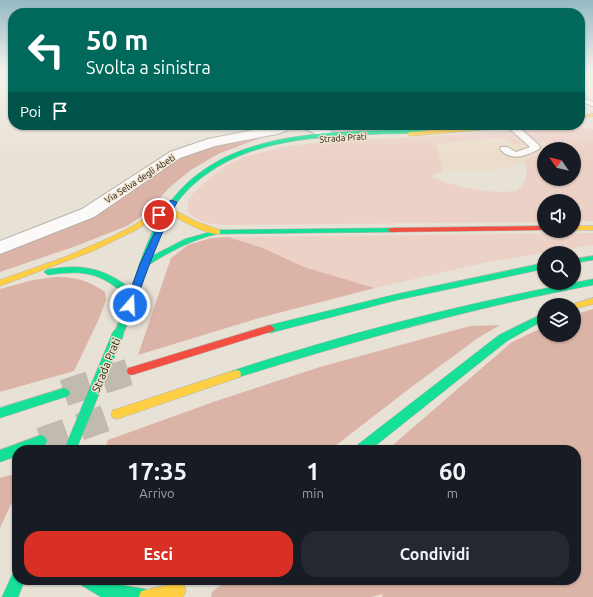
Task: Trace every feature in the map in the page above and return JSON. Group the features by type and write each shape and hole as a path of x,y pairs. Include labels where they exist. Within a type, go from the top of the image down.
{"main road":[{"name":"Strada Prati","path":"240,153 304,141 453,130"},
{"name":"Strada Prati","path":"72,445 127,314 144,264 171,206 185,188 206,170 221,161 252,146 266,143 300,131 328,134 403,131 424,132"},
{"path":"0,283 87,251 136,229 171,206 194,224 217,232"},
{"path":"144,264 180,242 204,234 217,232 537,228"},
{"path":"581,228 593,228"},
{"path":"581,260 593,258"},
{"path":"132,372 250,334 327,314 390,298 537,267"},
{"path":"23,275 59,270 84,271 106,275 133,296"},
{"path":"117,414 251,368 388,328 526,294 593,282"},
{"path":"581,304 593,301"},
{"path":"366,445 503,338 537,319"},
{"path":"0,413 64,393"},
{"path":"30,445 41,441"},
{"path":"0,456 12,452"},
{"path":"10,597 15,585"},
{"path":"94,585 117,594 146,597 174,594 187,585"}],"street":[{"name":"Via Selva degli Abeti","path":"0,248 88,213 175,156 193,148 213,142 276,130"},
{"path":"318,130 328,134"}],"lane":[{"path":"504,149 510,154 521,155 536,147 517,130"}],"shaded area":[{"path":"585,128 593,130 593,221 581,221 581,194 537,194 537,222 225,225 204,222 194,218 187,210 189,200 194,192 222,168 244,157 287,146 336,141 519,130 585,130","holes":["502,137 513,144 581,142 581,186 537,186 537,155 524,162 527,174 525,181 517,191 484,191 431,177 442,170 436,144"]},
{"path":"503,137 514,144 544,141 545,142 537,142 537,155 524,162 497,170 442,170 435,144"},
{"path":"258,139 218,154 191,170 169,188 145,214 127,226 76,246 0,272 0,253 78,222 180,156 199,149"},
{"path":"581,233 593,233 593,245 581,247 537,246 537,254 488,262 375,288 304,267 263,248 228,237 537,234 537,238 581,238"},
{"path":"228,237 263,248 304,267 375,288 259,318 138,355 171,258 188,245 211,238"},
{"path":"55,277 81,280 105,292 106,300 98,321 74,371 0,392 0,289 33,280"},
{"path":"593,309 593,597 382,597 383,594 371,597 211,597 212,592 221,585 581,585 581,445 393,445 512,342 537,330 537,342 581,342 581,313"},
{"path":"500,325 478,338 336,445 106,445 108,440 216,401 320,367 470,326"},
{"path":"12,474 12,502 0,528 0,478"}],"tunnel":[{"path":"64,393 132,371"},
{"path":"41,441 117,414"}],"traffic: fast":[{"path":"127,313 146,256 158,228 174,202 191,184 209,169 251,149 297,138 365,133 424,132"},
{"path":"144,264 179,244 197,237 217,232 391,230"},
{"path":"581,260 593,258"},
{"path":"270,329 397,297 537,267"},
{"path":"48,272 74,269 94,272 113,280 133,296"},
{"path":"236,374 413,322 502,300 593,282"},
{"path":"72,445 127,313"},
{"path":"366,445 503,338 537,320"},
{"path":"0,413 64,393"},
{"path":"30,445 41,441"},
{"path":"0,456 12,452"},
{"path":"10,597 15,585"},
{"path":"95,585 106,591 145,597"}],"traffic: slow":[{"path":"585,117 593,115"},
{"path":"410,134 462,130"},
{"path":"0,283 68,259 112,240 133,229 174,202"},
{"path":"169,210 194,224 217,232"},
{"path":"581,228 593,228"},
{"path":"581,304 593,301"},
{"path":"117,414 236,374"},
{"path":"147,597 178,591"}],"traffic: jam":[{"path":"391,230 537,228"},
{"path":"132,371 270,329"}],"route":[{"path":"130,305 156,235 174,202 159,215"}]}
